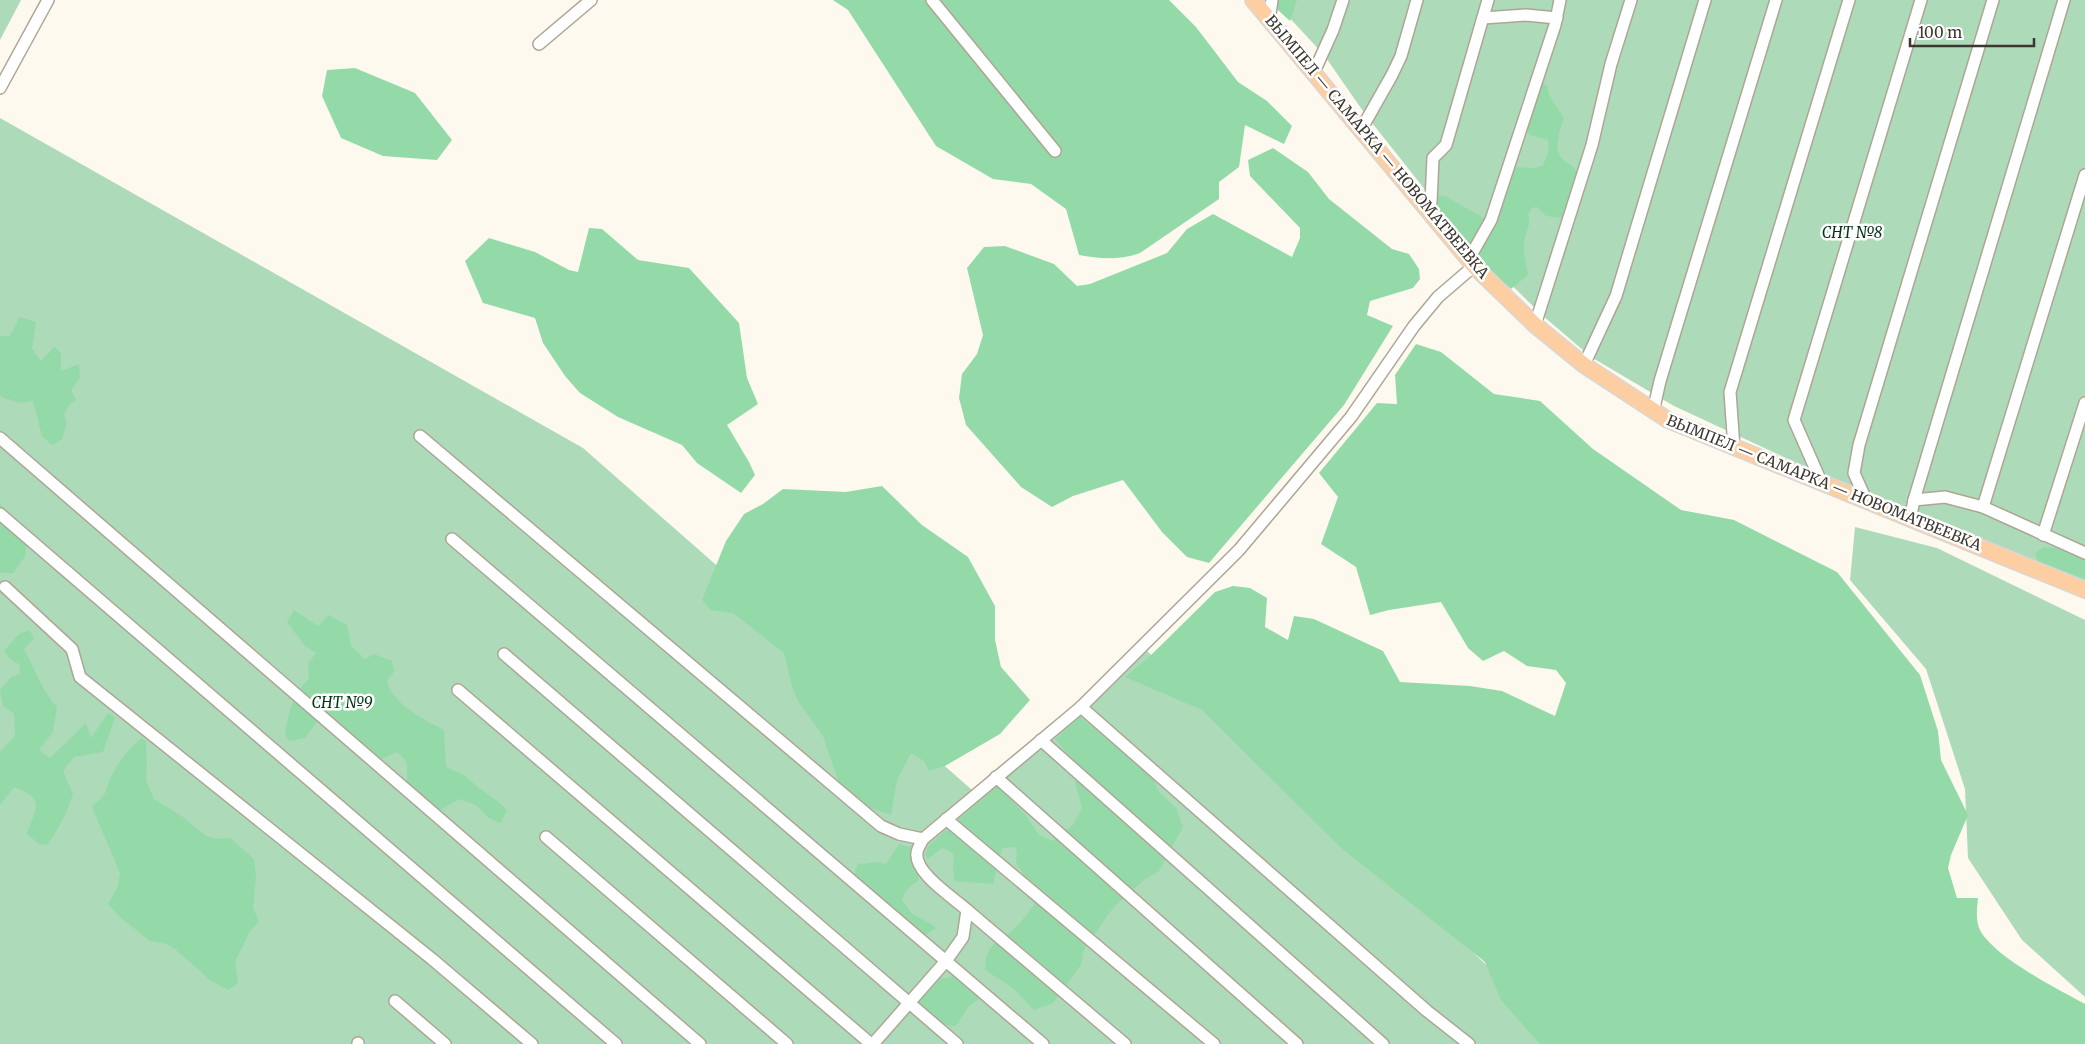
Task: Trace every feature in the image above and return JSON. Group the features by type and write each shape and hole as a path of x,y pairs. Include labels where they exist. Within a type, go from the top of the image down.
{"main road":[{"name":"ВЫМПЕЛ — САМАРКА — НОВОМАТВЕЕВКА","path":"1253,0 1362,128 1426,210 1471,261 1535,326 1584,365 1653,412 1734,448 2085,590"}],"street":[{"path":"0,88 48,0"},
{"path":"539,44 591,0"},
{"path":"932,0 1055,151"},
{"path":"1269,21 1272,0"},
{"path":"1314,72 1333,30 1343,0"},
{"path":"1362,128 1398,62 1416,0"},
{"path":"1426,210 1431,202 1433,158 1446,145 1488,0"},
{"path":"1125,1044 924,873 918,863 916,853 923,839 1081,707 1239,550 1351,417 1414,326 1471,261 1474,250 1491,220 1557,18 1560,0"},
{"path":"1535,326 1592,145 1611,64 1631,0"},
{"path":"1584,365 1616,296 1704,0"},
{"path":"1653,412 1660,381 1776,0"},
{"path":"1734,448 1730,392 1849,0"},
{"path":"1822,484 1794,420 1921,0"},
{"path":"1868,502 1854,473 1859,445 1993,0"},
{"path":"1910,520 1914,500 2064,0"},
{"path":"1483,18 1526,15 1557,18"},
{"path":"1983,507 2085,175"},
{"path":"2043,535 2085,403"},
{"path":"420,436 881,826 899,834 923,839"},
{"path":"0,438 700,1044"},
{"path":"1914,500 1945,497 1983,507 2085,553"},
{"path":"0,514 616,1044"},
{"path":"452,539 1043,1044"},
{"path":"4,587 72,649 80,677 432,959 532,1044"},
{"path":"504,654 958,1044"},
{"path":"458,690 872,1044 946,961 963,937 967,910"},
{"path":"1081,707 1426,1012 1469,1044"},
{"path":"1041,740 1383,1044"},
{"path":"996,778 1297,1044"},
{"path":"946,819 1214,1044"},
{"path":"546,837 786,1044"},
{"path":"395,1001 445,1044"}],"green space":[{"path":"0,0 21,0 0,40"},
{"path":"833,0 1169,0 1196,27 1238,82 1267,101 1292,126 1284,144 1245,125 1239,167 1219,182 1219,199 1140,253 1110,258 1079,255 1066,209 1031,184 993,179 936,146 848,10"},
{"path":"1267,0 1297,0 1290,21"},
{"name":"СНТ №8","path":"1273,0 2085,0 2085,582 1829,478 1674,406 1591,357 1542,315 1484,258 1434,201 1365,114 1324,55"},
{"path":"355,68 415,93 452,140 437,160 383,156 341,138 322,96 327,70"},
{"path":"1541,84 1547,85 1550,97 1564,118 1557,147 1561,158 1574,168 1577,173 1562,218 1546,216 1537,207 1532,208 1528,214 1529,224 1524,248 1528,275 1511,289 1485,268 1439,215 1435,207 1439,196 1445,196 1482,217 1497,222 1512,167 1536,168 1543,165 1549,151 1548,140 1530,135 1526,130"},
{"name":"СНТ №9","path":"0,118 583,448 980,797 1147,651 1572,1044 0,1044"},
{"path":"1273,148 1308,172 1329,199 1392,249 1409,254 1419,269 1420,279 1413,288 1370,301 1367,315 1393,326 1344,405 1209,563 1187,557 1162,532 1123,480 1073,496 1052,507 1021,487 966,425 959,398 962,374 977,354 983,335 967,268 984,247 1005,246 1054,264 1077,286 1090,284 1167,253 1187,229 1213,214 1292,257 1300,238 1300,228 1250,176 1248,160"},
{"path":"589,228 602,229 638,260 689,268 739,323 747,378 758,404 727,425 755,475 741,493 697,463 682,445 618,417 580,393 565,376 543,343 535,318 483,303 465,261 489,238 535,252 569,270 578,272"},
{"path":"20,317 36,322 32,349 41,361 54,347 61,353 61,371 79,364 80,378 71,390 76,400 69,405 64,415 67,422 62,439 52,445 42,436 33,401 20,403 1,397 0,394 0,336 10,336"},
{"path":"1416,344 1441,352 1494,394 1540,401 1593,449 1681,510 1734,520 1837,572 1920,675 1938,731 1941,760 1968,815 1951,855 1948,868 1957,898 1978,898 1977,915 1979,928 1989,942 2000,952 2028,972 2085,1004 2085,1044 1540,1044 1501,1000 1485,962 1340,847 1202,710 1125,677 1147,659 1215,592 1233,586 1250,588 1267,598 1265,627 1288,640 1294,616 1314,619 1383,651 1400,682 1470,686 1502,691 1555,716 1566,683 1556,670 1527,666 1504,651 1483,661 1468,648 1441,602 1370,615 1356,567 1321,544 1338,497 1319,473 1377,403 1397,404 1395,375"},
{"path":"882,486 922,525 968,557 995,606 995,640 1001,667 1030,700 1000,734 945,766 929,771 924,761 911,753 897,780 891,815 851,801 838,780 823,736 798,701 793,690 784,653 733,613 710,610 702,600 726,541 744,514 763,504 783,489 846,492"},
{"path":"0,504 26,529 26,555 13,573 0,573"},
{"path":"1855,527 1937,548 2085,620 2085,997 2022,940 1968,858 1965,789 1926,669 1850,580"},
{"path":"2044,547 2056,548 2085,561 2085,579 2038,561 2035,553"},
{"path":"294,610 318,626 329,615 347,625 351,646 365,659 374,654 392,661 394,672 387,681 395,697 410,710 444,730 446,767 464,775 501,804 507,811 500,823 489,818 476,805 460,799 440,810 407,783 407,762 397,752 379,760 356,740 317,722 305,738 289,741 285,734 290,711 295,697 309,679 308,664 316,653 304,645 287,622"},
{"path":"29,630 34,638 24,649 43,687 57,707 53,732 39,750 50,758 86,723 91,738 108,713 115,717 103,752 74,757 63,771 73,794 52,838 48,844 40,845 27,834 36,806 31,796 25,791 14,787 0,805 0,752 15,736 14,714 3,706 0,690 11,677 20,674 19,664 10,659 4,651 19,634"},
{"path":"1080,717 1130,757 1154,780 1159,792 1176,808 1183,827 1159,871 1144,880 1115,906 1107,916 1084,950 1081,965 1053,1003 1034,1010 1013,988 985,970 990,949 1015,928 1035,904 1022,872 1016,863 1017,852 1015,847 1002,848 993,884 954,881 954,856 950,851 942,848 928,859 925,855 929,845 997,786 1026,815 1039,835 1053,841 1073,825 1082,808 1068,754 1055,739"},
{"path":"142,738 146,741 146,780 154,799 183,817 206,836 217,839 230,838 254,859 256,877 253,908 259,921 249,933 235,962 238,983 228,990 210,980 175,949 164,943 150,941 121,918 108,904 118,886 120,873 92,807 104,795 112,775 121,760"},
{"path":"899,844 910,847 919,880 906,890 902,900 912,914 936,928 924,936 856,882 855,871 858,864 876,862 886,864"},
{"path":"954,975 979,998 969,1006 956,1026 938,1022 917,1001 937,979"}]}
